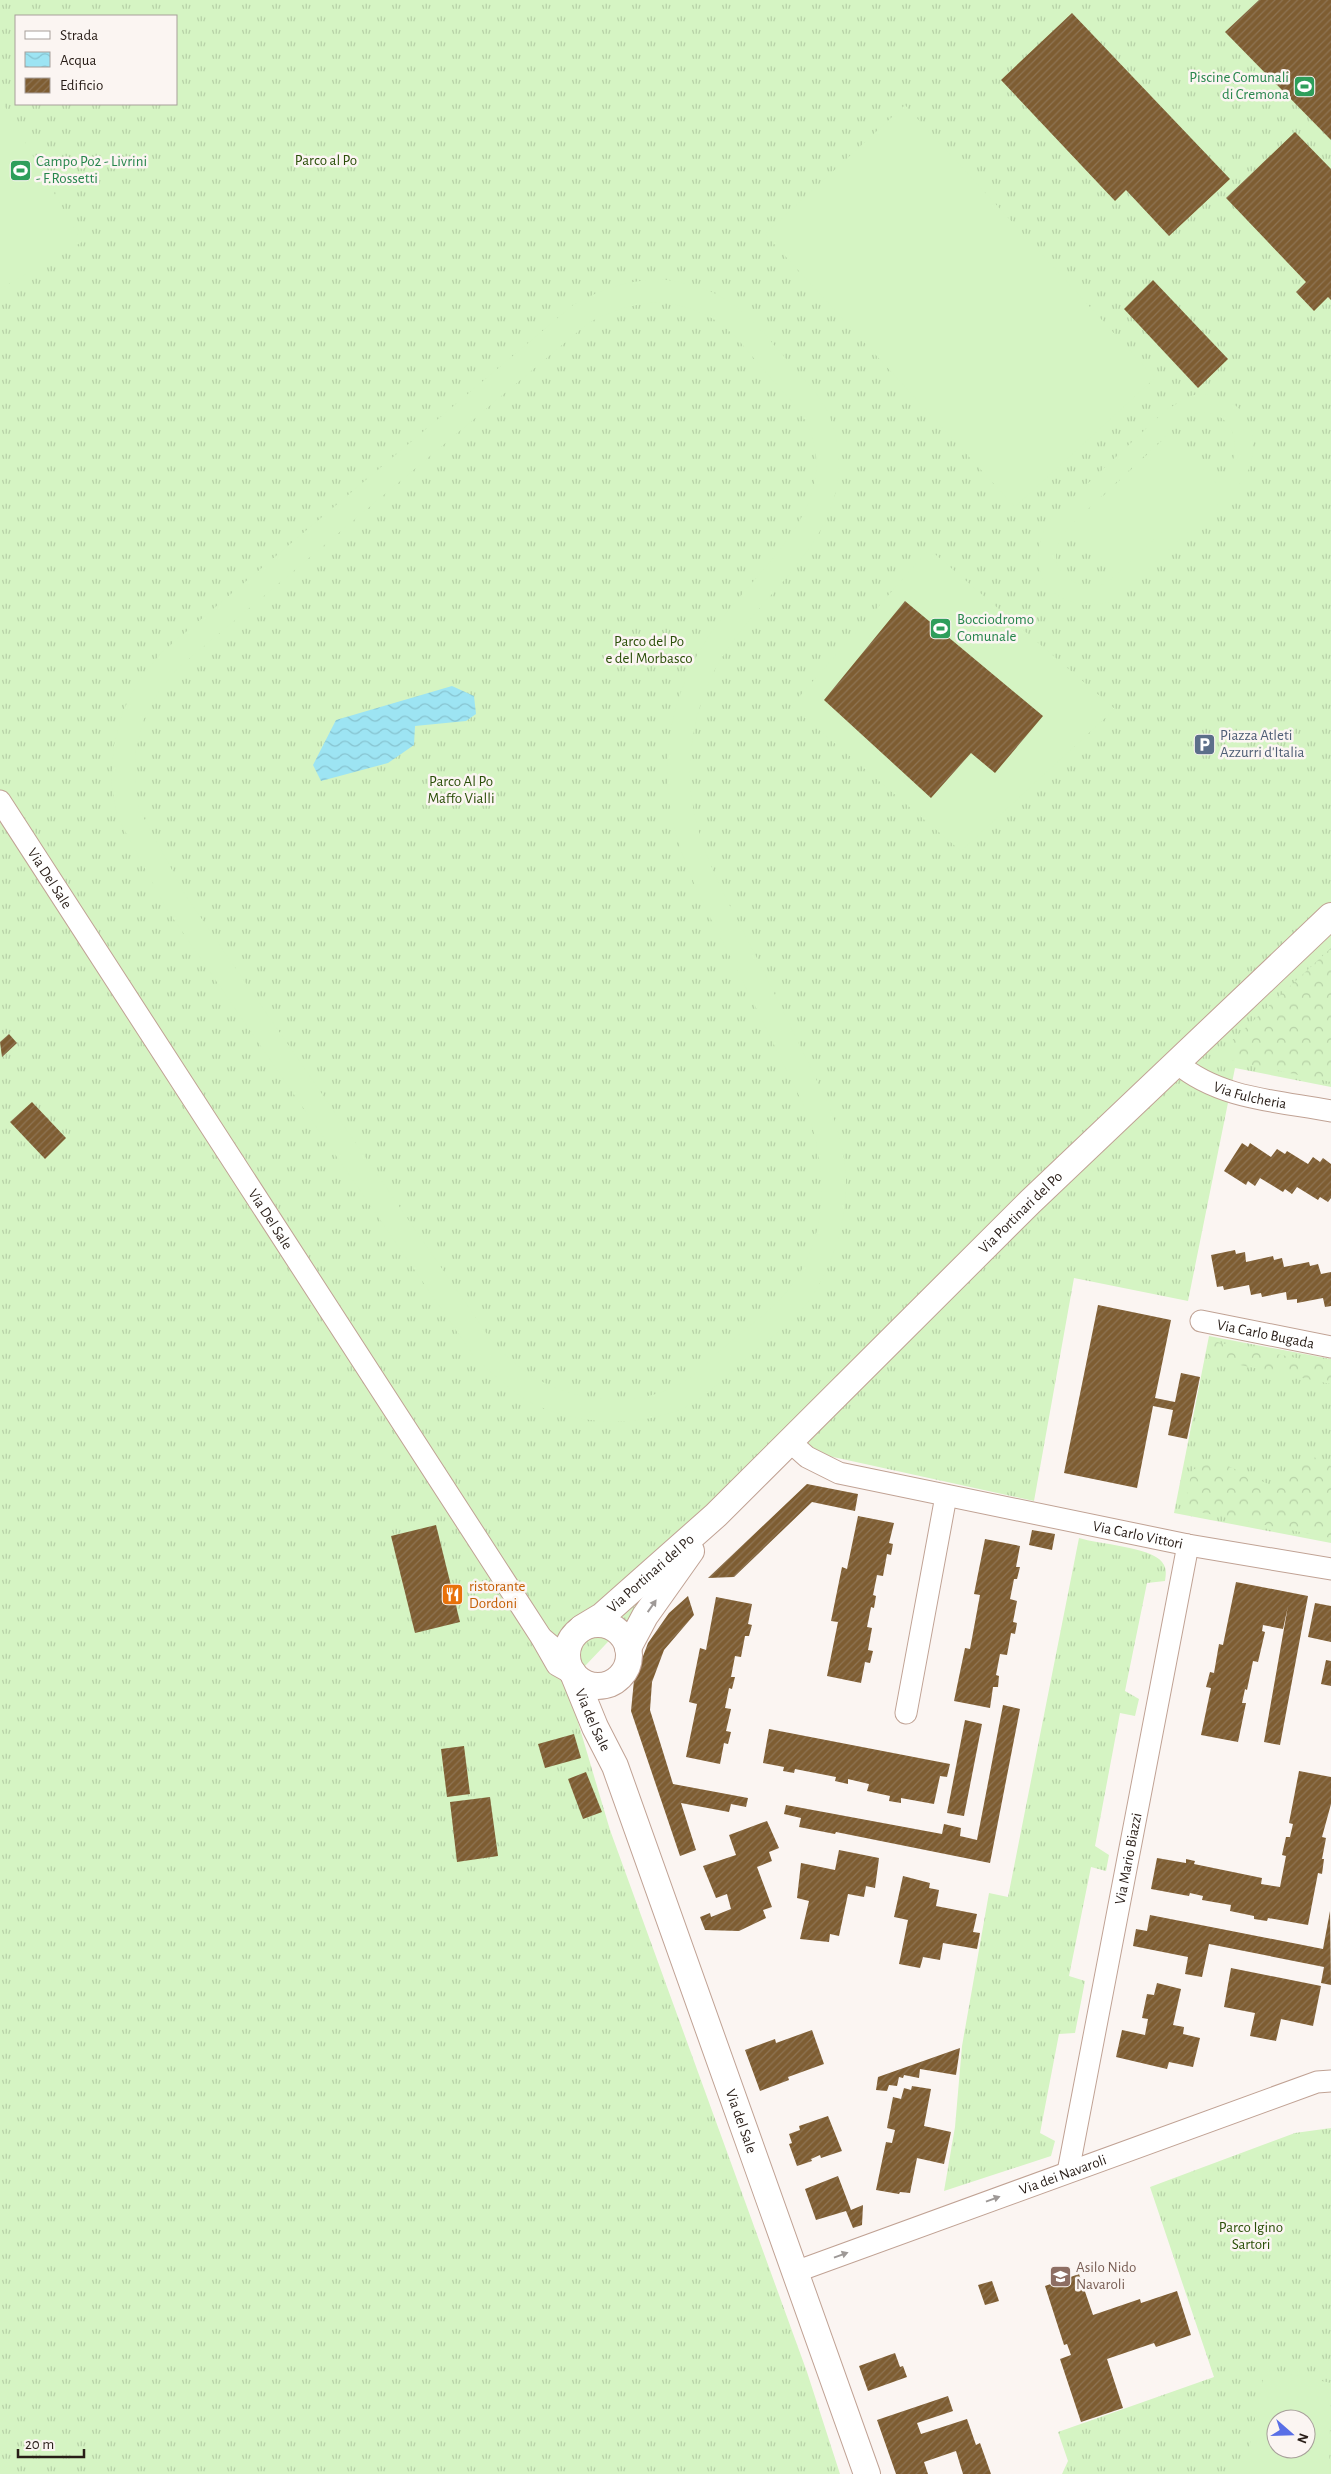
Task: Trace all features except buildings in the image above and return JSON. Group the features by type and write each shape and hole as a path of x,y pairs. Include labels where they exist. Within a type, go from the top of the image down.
{"street":[{"name":"Via Del Sale","path":"0,801 541,1637"},
{"name":"Via Portinari del Po","path":"574,1652 602,1616 716,1516 1030,1202 1331,916"},
{"name":"Via Fulcheria","path":"1177,1063 1191,1075 1223,1090 1331,1111"},
{"name":"Via Carlo Bugada","path":"1201,1321 1331,1347"},
{"name":"Via Carlo Vittori","path":"789,1441 806,1457 839,1473 1188,1545 1331,1570"},
{"path":"906,1713 946,1496"},
{"name":"Via Portinari del Po","path":"628,1648 645,1616 716,1516"},
{"name":"Via Mario Biazzi","path":"1068,2172 1188,1545"},
{"path":"574,1652 601,1624 610,1626 619,1632 628,1648"},
{"name":"Via del Sale","path":"541,1637 557,1665 566,1670 574,1652"},
{"name":"Via del Sale","path":"615,1766 604,1712 608,1694 627,1665 628,1648"},
{"name":"Via del Sale","path":"574,1652 589,1685 600,1686 618,1678"},
{"name":"Via del Sale","path":"574,1652 595,1727 615,1766 867,2474"},
{"name":"Via dei Navaroli","path":"795,2272 1317,2082 1331,2081"}],"green space":[{"name":"Parco del Po e del Morbasco","path":"0,0 1331,0 1331,1087 1235,1068 1188,1301 1074,1278 1034,1501 792,1448 567,1685 610,1830 807,2372 840,2474 0,2474"},
{"name":"Campo Po2 - Livrini - F.Rossetti","path":"0,98 82,242 0,289"},
{"path":"905,105 1155,378 1015,507 765,234"},
{"path":"661,279 684,283 703,289 733,304 758,327 816,393 824,405 835,433 839,463 836,492 827,518 814,542 798,564 742,629 718,664 700,707 693,738 690,769 691,795 696,820 712,868 830,1108 843,1151 846,1195 840,1231 829,1265 812,1297 795,1317 715,1387 695,1402 676,1411 655,1417 633,1421 610,1422 564,1415 525,1399 491,1373 473,1355 166,908 117,816 111,780 114,745 123,711 139,680 161,653 573,305 615,286","holes":["660,302 680,306 711,317 723,325 787,395 808,425 816,463 812,492 801,519 784,544 723,617 697,655 683,685 673,718 667,768 668,795 673,821 689,872 809,1116 820,1163 820,1210 817,1232 799,1275 784,1295 759,1319 683,1382 648,1396 610,1399 572,1393 537,1379 512,1361 491,1340 186,896 139,809 135,779 136,749 144,719 158,693 177,669 587,324 613,311 640,304"]},
{"path":"1200,394 1217,396 1231,402 1241,411 1248,423 1253,451 1250,466 1243,481 1113,601 1085,605 1061,597 1050,589 1043,579 1039,567 1040,541 1045,528 1053,516 1166,410 1190,396","holes":["1201,412 1212,414 1228,424 1235,441 1233,461 1229,470 1106,584 1092,586 1069,580 1057,564 1056,553 1059,541 1067,529 1188,416"]},
{"path":"1170,433 1215,482 1116,574 1071,526"},
{"name":"Bocciodromo Comunale","path":"929,549 1115,709 961,851 791,706"},
{"path":"1331,948 1331,1082 1234,1061 1225,1057 1224,1048"},
{"path":"1209,1336 1331,1359 1331,1543 1174,1513"},
{"path":"1211,1341 1331,1365 1331,1384 1207,1358"},
{"path":"1312,1456 1331,1466 1331,1538 1184,1509 1192,1470 1217,1461 1277,1488"},
{"path":"1079,1538 1136,1549 1147,1553 1162,1562 1166,1573 1165,1581 1147,1583 1125,1691 1139,1699 1135,1716 1120,1713 1095,1846 1109,1855 1106,1871 1091,1867 1069,1976 1085,1981 1075,2033 1059,2034 1040,2133 1055,2141 1051,2156 944,2191 955,2127 962,2046 989,1893 1008,1897"},
{"name":"Parco Igino Sartori","path":"1331,2128 1331,2474 1062,2474 1068,2461 1058,2432 1214,2377 1150,2187 1295,2133"},
{"path":"1265,2369 1331,2383 1329,2474 1244,2474"}],"water":[{"path":"452,686 474,696 476,714 466,721 415,726 414,745 388,763 321,781 313,765 336,720"}],"place":[{"name":"Piscine Comunali di Cremona","path":"1305,86"},
{"name":"Campo Po2 - Livrini - F.Rossetti","path":"20,170"},
{"name":"Bocciodromo Comunale","path":"941,628"},
{"name":"Piazza Atleti Azzurri d'Italia","path":"1204,744"},
{"name":"ristorante Dordoni","path":"453,1595"},
{"name":"Asilo Nido Navaroli","path":"1060,2276"}],"park label":[{"name":"Parco al Po","path":"326,160"},
{"name":"Parco Al Po Maffo Vialli","path":"461,790"}]}
